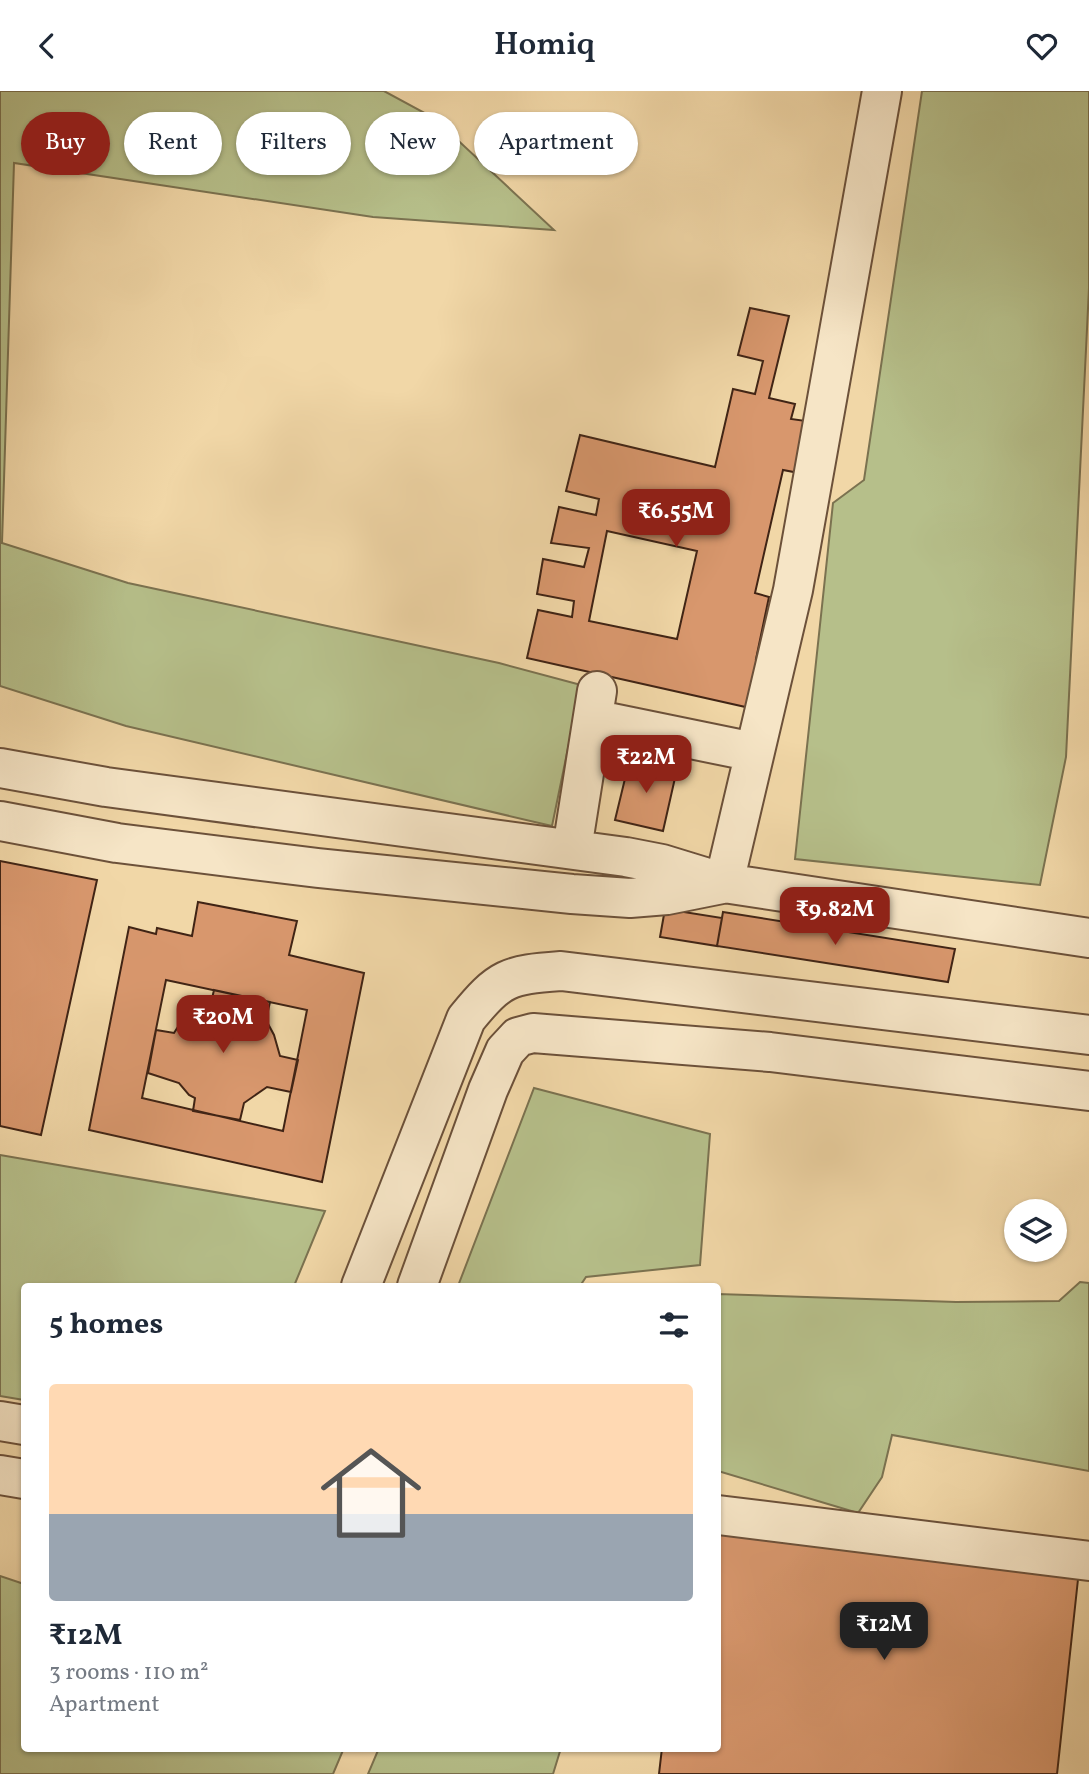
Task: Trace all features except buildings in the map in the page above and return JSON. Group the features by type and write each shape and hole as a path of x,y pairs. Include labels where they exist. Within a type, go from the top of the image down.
{"lane":[{"path":"724,883 795,576 881,91"},
{"path":"572,849 595,705 754,752"},
{"path":"724,883 667,895 630,898 266,862 117,843 2,822 4,769 106,787 572,849 663,864 724,883 1089,937"},
{"path":"266,862 274,809"},
{"path":"363,1283 466,1019 489,990 519,974 561,971 1089,1035"},
{"path":"884,1066 890,1010"},
{"path":"418,1283 488,1090 505,1051 518,1037 533,1033 770,1052 1089,1091"},
{"path":"0,1421 21,1424"},
{"path":"0,1475 21,1478"},
{"path":"721,1515 1089,1561"}],"green space":[{"path":"0,91 384,91 423,112 365,112 365,175 460,175 460,142 474,155 474,175 495,175 554,230 373,217 94,175 110,175 110,112 21,112 21,164 14,163 2,543 128,583 499,663 581,685 552,826 126,726 0,686"},
{"path":"922,91 1089,91 1089,288 1066,757 1040,885 795,859 833,503 864,480"},
{"path":"534,1088 710,1134 700,1265 586,1277 582,1283 459,1283"},
{"path":"0,1155 325,1211 295,1283 21,1283 21,1400 0,1396"},
{"path":"1080,1282 1089,1283 1089,1471 892,1435 882,1477 858,1513 721,1472 721,1294 956,1302 1059,1301"},
{"path":"0,1576 21,1583 21,1752 342,1752 333,1774 0,1774"},
{"path":"377,1752 560,1752 553,1774 368,1774"}]}
